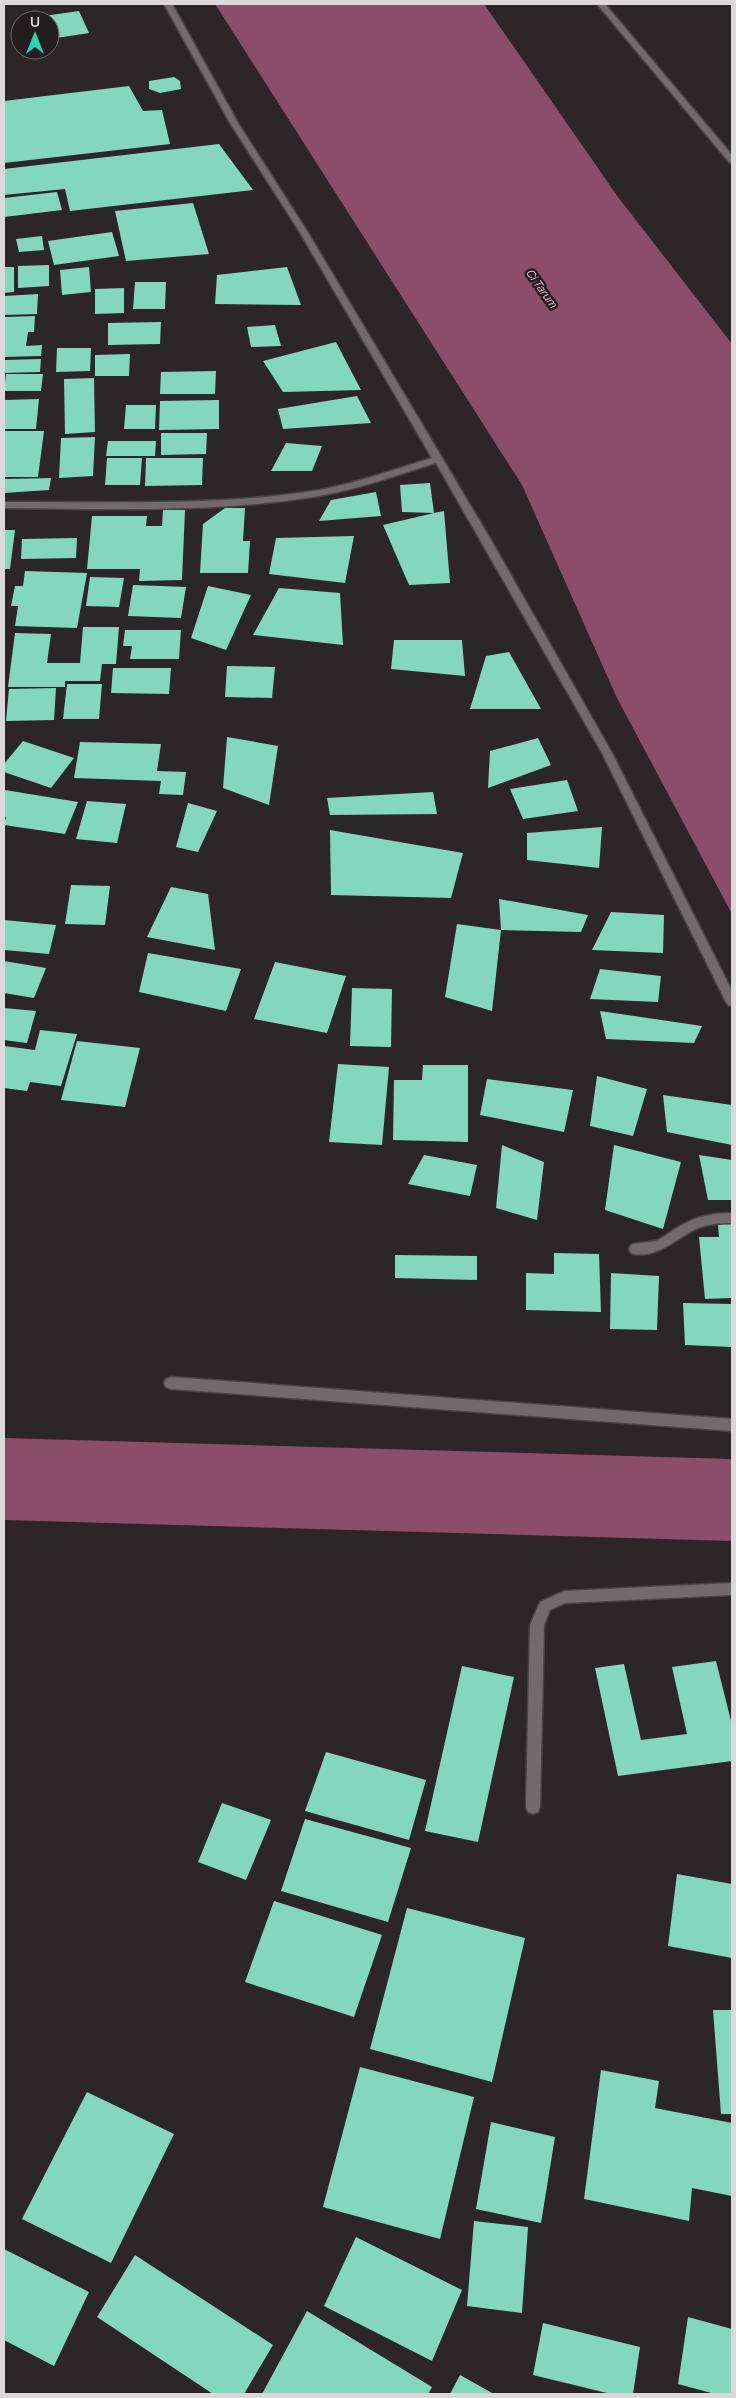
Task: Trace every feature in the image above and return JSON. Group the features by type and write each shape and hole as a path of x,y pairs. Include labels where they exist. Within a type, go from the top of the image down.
{"street":[{"path":"168,4 234,123 303,231 486,540 607,753 732,1002"},
{"path":"601,4 732,160"},
{"path":"4,505 230,502 276,498 354,485 438,459"},
{"path":"635,1249 652,1248 663,1244 701,1222 732,1218"},
{"path":"171,1383 732,1426"},
{"path":"533,1807 537,1625 545,1606 564,1596 732,1589"}],"water":[{"name":"Ci Tarum","path":"215,4 484,4 618,197 732,344 732,914 617,698 522,485"}],"building":[{"path":"79,11 89,33 60,37 60,14"},
{"path":"174,77 180,81 181,89 160,93 149,89 149,81"},
{"path":"129,86 143,111 162,110 170,144 4,163 4,101"},
{"path":"219,144 253,190 70,211 65,189 4,195 4,169"},
{"path":"57,192 62,210 4,217 4,198"},
{"path":"193,203 209,254 126,261 115,211"},
{"path":"112,232 119,256 54,265 48,241"},
{"path":"42,236 44,250 19,252 16,239"},
{"path":"49,265 49,286 18,288 18,266"},
{"path":"4,267 14,267 14,292 4,293"},
{"path":"89,267 91,292 62,295 60,270"},
{"path":"287,267 301,305 215,304 217,275"},
{"path":"135,282 166,282 165,309 133,309"},
{"path":"124,288 124,313 95,314 95,289"},
{"path":"38,294 37,314 4,315 4,296"},
{"path":"35,316 34,332 28,332 26,346 42,345 41,356 4,357 5,317"},
{"path":"161,322 160,344 108,345 108,323"},
{"path":"275,325 281,346 251,347 247,327"},
{"path":"336,342 361,390 283,392 263,361"},
{"path":"57,348 91,348 90,371 56,372"},
{"path":"130,354 129,376 95,376 95,355"},
{"path":"41,359 40,372 4,373 4,360"},
{"path":"216,371 215,394 160,394 161,372"},
{"path":"6,374 43,374 41,391 4,391"},
{"path":"94,378 95,432 65,434 64,379"},
{"path":"357,396 371,423 283,429 278,409"},
{"path":"39,399 36,429 4,429 4,400"},
{"path":"219,400 219,429 159,430 160,401"},
{"path":"126,405 156,405 155,429 124,429"},
{"path":"4,431 44,431 38,477 4,477"},
{"path":"161,433 207,433 206,454 161,455"},
{"path":"95,437 93,476 59,478 61,438"},
{"path":"108,441 156,441 155,456 106,456"},
{"path":"286,443 322,446 312,471 271,471"},
{"path":"107,458 142,458 140,485 105,485"},
{"path":"146,458 203,458 202,485 145,486"},
{"path":"51,478 49,490 4,493 4,479"},
{"path":"430,483 434,513 402,512 400,485"},
{"path":"376,492 381,516 319,521 331,500"},
{"path":"225,508 245,508 243,541 250,541 248,573 200,573 203,524"},
{"path":"163,510 185,510 182,580 139,581 140,569 87,569 92,516 147,516 146,526 162,526"},
{"path":"444,511 450,583 409,585 383,525"},
{"path":"4,530 15,530 10,569 4,569"},
{"path":"354,536 345,583 269,574 276,538"},
{"path":"77,538 76,558 21,559 22,539"},
{"path":"25,571 87,573 77,628 15,626 18,606 11,606 15,586 23,586"},
{"path":"90,577 124,578 119,607 86,606"},
{"path":"133,585 186,587 181,618 128,616"},
{"path":"208,586 251,595 226,650 191,638"},
{"path":"279,588 340,593 343,645 253,635"},
{"path":"83,627 119,627 116,664 102,664 100,681 65,681 65,687 8,687 15,633 51,634 47,663 80,663"},
{"path":"125,630 181,630 179,659 130,659 132,646 123,646"},
{"path":"394,640 462,640 465,676 391,669"},
{"path":"509,652 541,709 470,709 486,656"},
{"path":"227,666 275,667 272,698 225,697"},
{"path":"113,668 171,668 169,694 111,693"},
{"path":"67,684 102,684 99,719 63,719"},
{"path":"56,688 54,720 6,721 9,689"},
{"path":"227,737 278,746 269,805 223,788"},
{"path":"538,738 551,765 488,788 490,751"},
{"path":"23,741 74,758 51,788 4,772 4,764"},
{"path":"80,742 161,744 157,771 186,772 183,795 159,794 161,781 74,778"},
{"path":"567,780 578,811 523,819 510,789"},
{"path":"5,790 78,802 65,834 4,825 6,817 4,816"},
{"path":"433,792 437,814 330,815 327,798"},
{"path":"87,801 126,804 117,843 76,839"},
{"path":"188,803 217,811 198,852 176,847"},
{"path":"602,827 599,868 527,860 527,833"},
{"path":"330,830 463,853 451,898 331,895"},
{"path":"71,885 110,886 105,925 65,924"},
{"path":"171,887 208,894 215,950 147,937"},
{"path":"499,899 588,915 581,932 501,930"},
{"path":"611,912 664,915 663,953 592,950"},
{"path":"4,920 56,925 49,954 4,950"},
{"path":"457,924 501,930 492,1011 445,997"},
{"path":"148,953 241,969 226,1011 139,992"},
{"path":"4,961 46,968 34,998 4,993"},
{"path":"275,962 346,976 327,1033 254,1019"},
{"path":"600,969 661,976 658,1002 590,999"},
{"path":"352,988 392,989 391,1047 350,1046"},
{"path":"4,1008 36,1011 27,1043 4,1040"},
{"path":"600,1011 702,1026 694,1043 606,1039"},
{"path":"40,1030 77,1034 61,1086 30,1082 27,1091 4,1088 4,1046 35,1050"},
{"path":"77,1041 140,1048 125,1107 61,1100"},
{"path":"338,1064 389,1067 382,1145 329,1142"},
{"path":"423,1065 468,1065 468,1142 393,1140 394,1080 422,1080"},
{"path":"597,1076 647,1089 633,1136 590,1126"},
{"path":"487,1079 573,1090 564,1132 480,1115"},
{"path":"663,1095 732,1105 732,1145 667,1132"},
{"path":"502,1145 544,1162 537,1220 496,1208"},
{"path":"614,1145 681,1162 663,1229 605,1210"},
{"path":"424,1155 477,1165 470,1196 408,1184"},
{"path":"699,1155 732,1160 732,1200 708,1200"},
{"path":"718,1224 732,1224 732,1298 705,1299 699,1237 719,1237"},
{"path":"554,1253 599,1254 601,1312 526,1310 526,1273 554,1274"},
{"path":"395,1255 477,1256 477,1280 395,1278"},
{"path":"611,1273 659,1276 657,1330 610,1329"},
{"path":"683,1303 732,1304 732,1347 685,1345"},
{"path":"716,1661 732,1725 732,1761 618,1776 595,1668 624,1664 641,1740 687,1734 672,1667"},
{"path":"462,1666 514,1677 478,1842 425,1831"},
{"path":"326,1752 426,1780 409,1840 305,1811"},
{"path":"222,1803 271,1820 246,1880 198,1862"},
{"path":"305,1819 411,1848 388,1922 281,1891"},
{"path":"677,1874 732,1884 732,1958 668,1946"},
{"path":"274,1901 382,1935 354,2017 245,1982"},
{"path":"407,1908 525,1938 492,2082 370,2049"},
{"path":"713,2010 732,2010 732,2114 721,2114"},
{"path":"360,2067 474,2097 440,2239 323,2207"},
{"path":"601,2070 659,2081 655,2108 732,2123 732,2196 692,2188 689,2221 584,2199"},
{"path":"87,2092 174,2134 111,2263 22,2219"},
{"path":"491,2122 555,2137 541,2223 476,2209"},
{"path":"474,2221 528,2227 522,2313 467,2306"},
{"path":"356,2237 462,2290 432,2361 324,2306"},
{"path":"4,2249 89,2292 54,2366 4,2340"},
{"path":"135,2255 273,2345 244,2394 213,2394 97,2317"},
{"path":"307,2311 432,2387 428,2394 262,2394"},
{"path":"688,2317 732,2329 732,2394 715,2394 678,2384"},
{"path":"543,2323 640,2347 633,2394 611,2394 533,2375"},
{"path":"460,2375 494,2394 450,2394"}],"waterway":[{"path":"4,1479 732,1500"}]}
